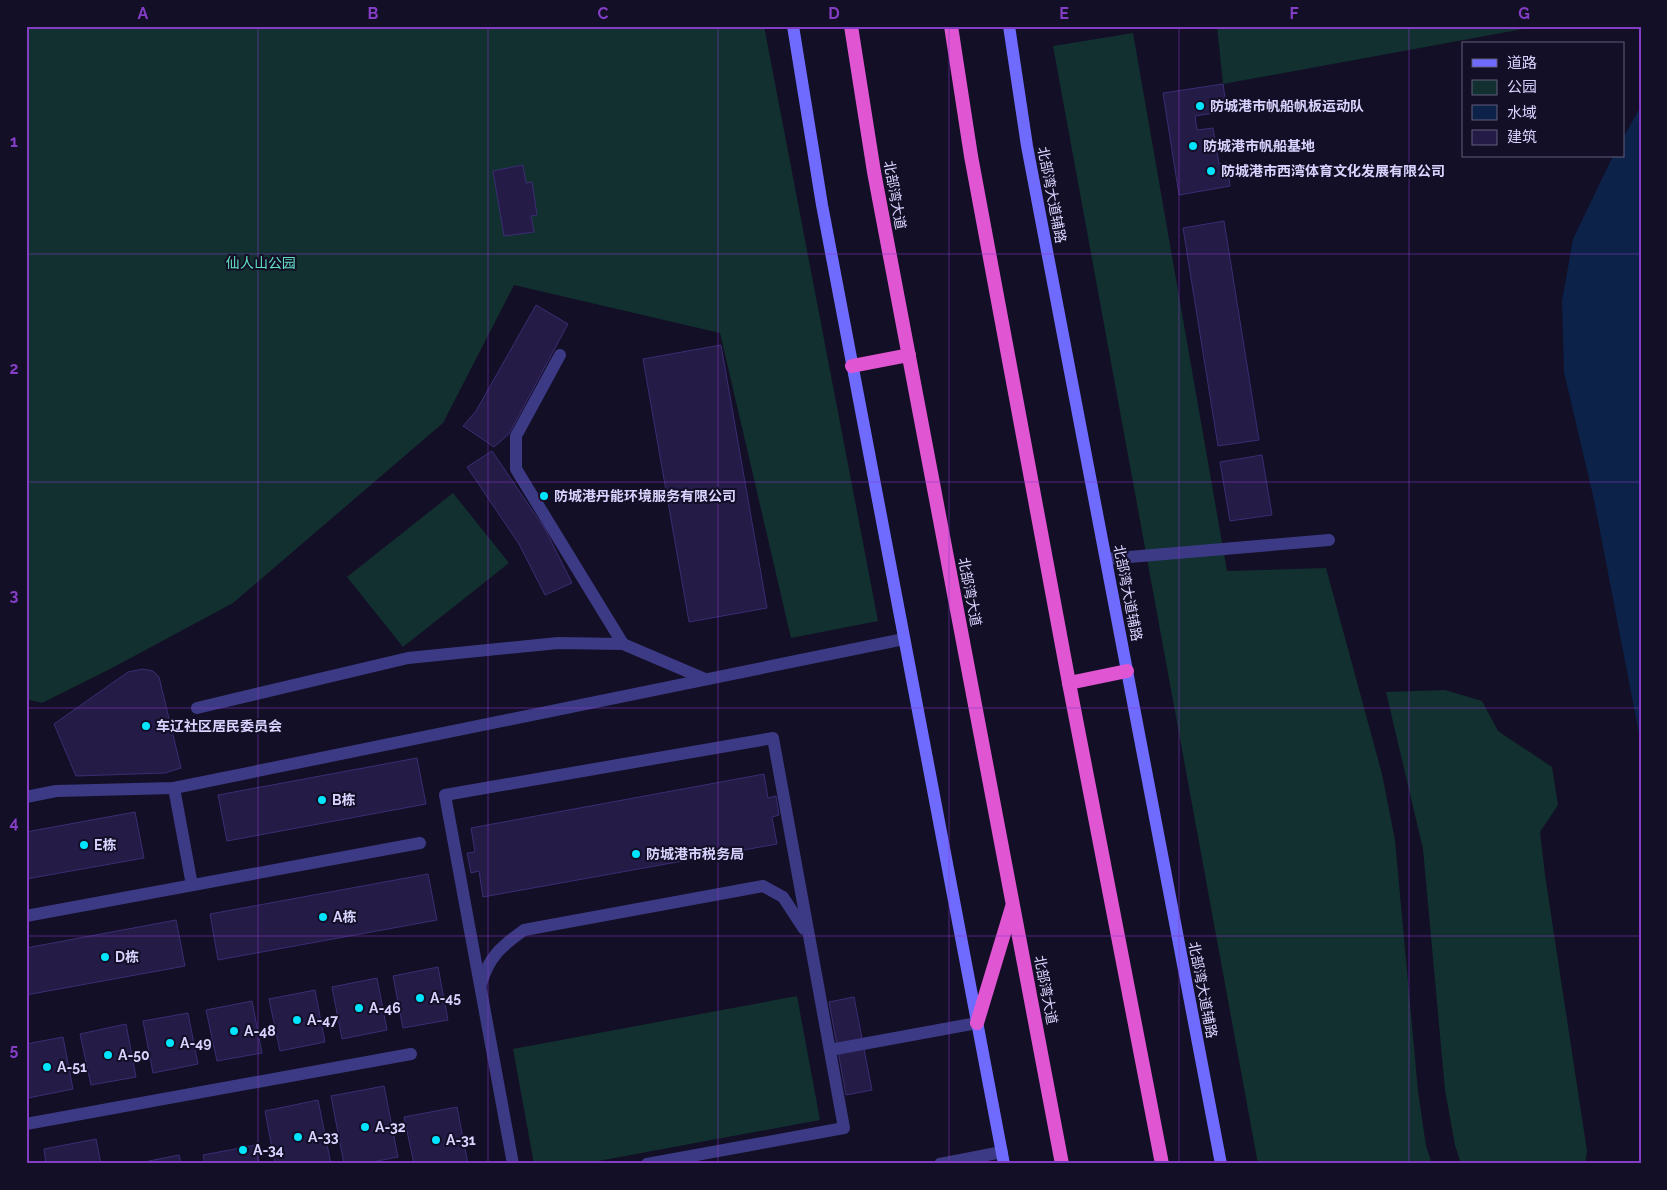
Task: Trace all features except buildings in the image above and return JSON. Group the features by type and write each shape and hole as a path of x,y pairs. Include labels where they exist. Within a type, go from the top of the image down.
{"highway":[{"name":"北部湾大道","path":"851,26 874,172 1062,1164"},
{"path":"951,26 971,156 1069,683 1162,1164"},
{"path":"852,366 909,354"},
{"path":"1069,683 1127,671"},
{"path":"977,1023 1013,904"}],"main road":[{"path":"793,26 822,205 1003,1158"},
{"name":"北部湾大道辅路","path":"1009,26 1027,146 1221,1164"}],"lane":[{"path":"560,355 516,436 516,469 623,644"},
{"path":"1106,559 1329,540"},
{"path":"26,797 56,792 174,788 904,638"},
{"path":"197,708 408,658 558,643 623,644 705,679"},
{"path":"513,1164 445,796 773,738 844,1128 647,1164"},
{"path":"174,788 192,885"},
{"path":"26,916 420,843"},
{"path":"480,987 484,972 498,950 524,930 763,886 783,897 796,913 809,937"},
{"path":"830,1050 977,1023"},
{"path":"26,1124 411,1054"},
{"path":"940,1164 1003,1158"}],"green space":[{"name":"仙人山公园","path":"26,26 764,26 878,621 791,638 720,333 514,285 443,423 233,603 42,703 26,699"},
{"path":"1217,26 1540,26 1223,84"},
{"path":"1133,33 1227,571 1326,568 1382,774 1395,840 1418,1091 1426,1146 1432,1164 1258,1164 1053,46"},
{"path":"453,493 509,563 403,647 347,577"},
{"path":"1445,690 1482,701 1498,731 1552,767 1558,805 1540,832 1587,1151 1585,1164 1461,1164 1455,1145 1445,1090 1423,849 1386,692"},
{"path":"797,996 820,1120 582,1164 534,1164 513,1049"}],"water":[{"path":"1641,106 1641,744 1594,500 1564,372 1562,301 1573,239 1612,158 1624,158 1624,136"}],"place":[{"name":"防城港市帆船帆板运动队","path":"1200,106"},
{"name":"防城港市帆船基地","path":"1193,146"},
{"name":"防城港市西湾体育文化发展有限公司","path":"1211,171"},
{"name":"防城港丹能环境服务有限公司","path":"544,496"},
{"name":"车辽社区居民委员会","path":"146,726"},
{"name":"B栋","path":"322,800"},
{"name":"E栋","path":"84,845"},
{"name":"防城港市税务局","path":"636,854"},
{"name":"A栋","path":"323,917"},
{"name":"D栋","path":"105,957"},
{"name":"A-45","path":"420,998"},
{"name":"A-46","path":"359,1008"},
{"name":"A-47","path":"297,1020"},
{"name":"A-48","path":"234,1031"},
{"name":"A-49","path":"170,1043"},
{"name":"A-50","path":"108,1055"},
{"name":"A-51","path":"47,1067"},
{"name":"A-32","path":"365,1127"},
{"name":"A-33","path":"298,1137"},
{"name":"A-31","path":"436,1140"},
{"name":"A-34","path":"243,1150"}]}
